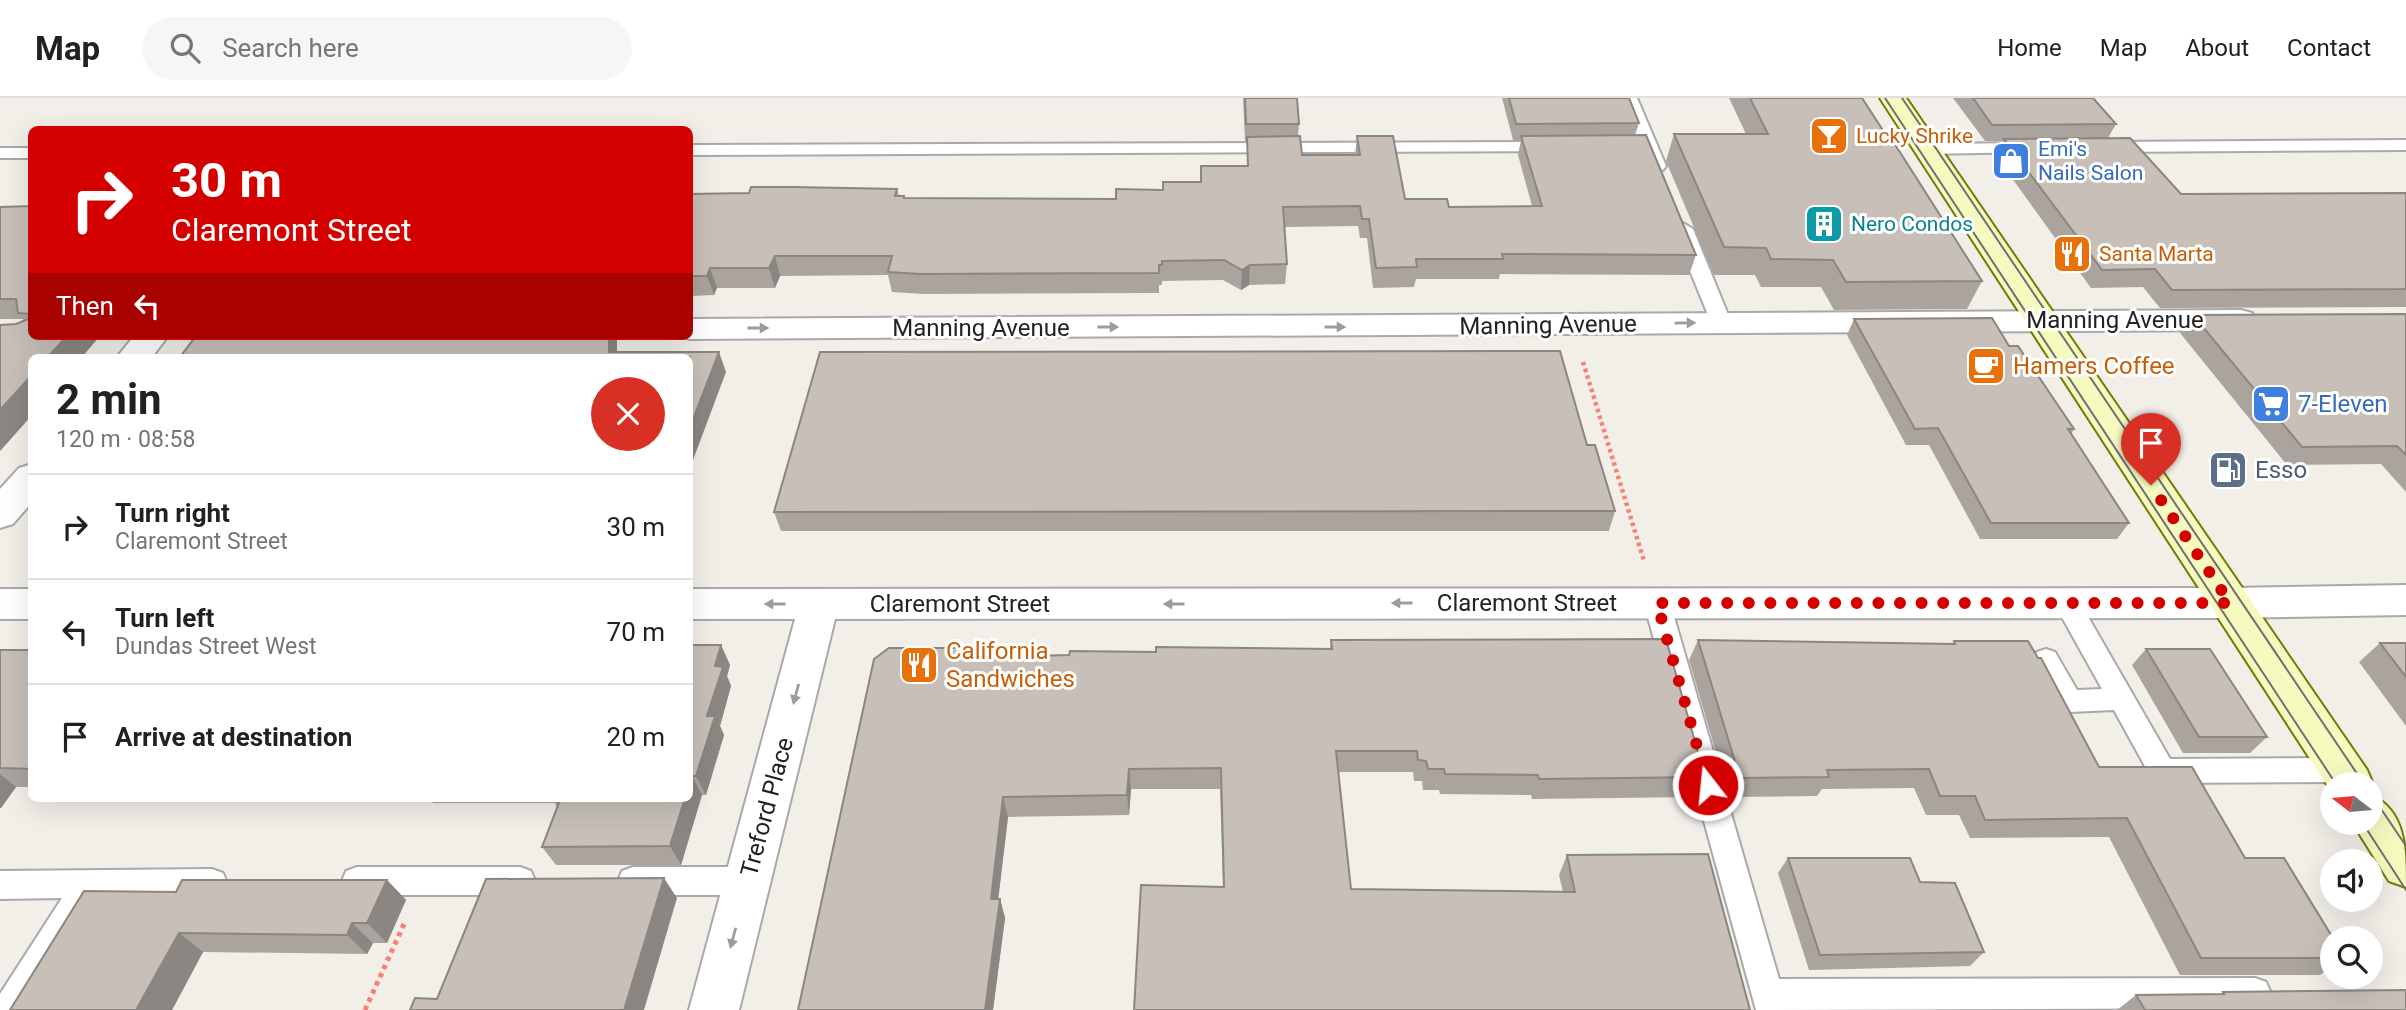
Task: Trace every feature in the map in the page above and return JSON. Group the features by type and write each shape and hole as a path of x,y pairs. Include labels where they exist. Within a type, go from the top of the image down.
{"main road":[{"path":"1893,98 2343,772"},
{"path":"2384,834 2406,866"}],"street":[{"name":"Manning Avenue","path":"693,329 2269,320"},
{"path":"137,354 149,340"},
{"path":"0,514 28,482"},
{"name":"Claremont Street","path":"693,604 2230,603 2406,600"},
{"path":"0,604 28,604"},
{"name":"Treford Place","path":"714,1010 819,604"}],"lane":[{"path":"1629,98 1642,147 1664,184"},
{"path":"2091,147 2406,145"},
{"path":"693,150 1566,147"},
{"path":"1927,149 2050,148"},
{"path":"0,153 28,153"},
{"path":"1674,208 1721,322"},
{"path":"1657,603 1769,1002 2281,993"},
{"path":"2067,603 2162,771 2320,776"},
{"path":"2046,659 2070,701 2120,699"},
{"path":"326,881 549,881"},
{"path":"605,881 748,881"},
{"path":"0,884 242,883"},
{"path":"8,1010 88,884"}],"path":[{"path":"1571,324 1657,603"},
{"path":"365,1010 424,880"}],"building":[{"path":"1245,98 1297,98 1299,124 1246,124"},
{"path":"1509,98 1629,98 1639,123 1516,124"},
{"path":"1750,98 1862,98 1886,135 1889,135 1982,281 1846,282 1833,260 1771,259 1766,248 1724,247 1674,134 1768,134"},
{"path":"1973,98 2093,98 2116,124 1992,125"},
{"path":"1646,135 1696,255 1502,254 1503,259 1416,259 1417,267 1376,268 1369,219 1362,219 1360,206 1283,207 1287,264 1250,265 1242,270 1224,260 1162,261 1159,273 920,274 888,272 892,256 775,256 769,268 710,268 707,276 693,276 693,194 749,193 751,187 793,187 897,189 895,196 904,198 1116,199 1116,189 1163,190 1163,182 1201,182 1201,166 1248,166 1247,137 1300,136 1302,155 1360,155 1357,136 1393,136 1405,199 1447,199 1449,207 1542,206 1521,136"},
{"path":"2130,138 2181,194 2406,193 2406,289 2172,290 2155,269 2102,270 2004,139"},
{"path":"28,206 28,314 18,313 16,299 0,299 0,207"},
{"path":"2406,314 2406,455 2397,446 2302,447 2193,315"},
{"path":"1992,318 2009,346 2018,346 2074,429 2068,429 2129,523 1991,523 1938,428 1915,429 1854,319"},
{"path":"28,319 28,340 63,340 51,354 28,354 28,379 0,410 0,325 16,324"},
{"path":"193,340 609,340 609,352 719,352 693,419 693,354 182,354"},
{"path":"1560,351 1587,445 1595,445 1615,511 774,512 820,352"},
{"path":"1666,639 1705,777 1539,779 1538,775 1445,774 1444,769 1428,769 1426,761 1418,760 1417,751 1336,751 1351,889 1575,892 1567,855 1708,854 1750,1010 1134,1010 1141,885 1224,887 1221,768 1129,769 1127,795 1003,797 991,899 1000,899 985,1010 798,1010 874,659 889,648 959,648 958,658 1069,655 1070,651 1156,652 1156,647 1332,649 1331,640"},
{"path":"1698,640 1955,644 1954,641 2028,641 2038,658 2041,658 2099,767 2192,767 2245,858 2284,858 2326,926 2320,926 2320,958 2201,958 2127,818 1985,820 1975,796 1940,796 1929,769 1827,770 1829,777 1740,778"},
{"path":"2380,643 2406,643 2406,677"},
{"path":"693,645 721,645 715,666 723,667 707,716 715,716 696,776 693,776"},
{"path":"2146,649 2210,649 2267,737 2199,737"},
{"path":"0,650 28,650 28,769 0,768"},
{"path":"559,802 684,802 670,846 542,847"},
{"path":"1788,858 1910,858 1920,882 1955,883 1984,952 1820,955"},
{"path":"664,878 624,1010 410,1010 415,998 437,999 486,879"},
{"path":"182,880 387,880 367,923 352,923 347,935 179,933 136,1010 10,1010 84,891 176,892"},
{"path":"2406,990 2406,1010 2145,1010 2136,995 2224,994 2223,992"}],"tram line":[{"path":"1885,98 2328,772"},
{"path":"1902,98 2356,772"},
{"path":"2384,813 2406,846"},
{"path":"2370,835 2406,890"}],"place":[{"name":"Lucky Shrike","path":"1829,136"},
{"name":"Emi's Nails Salon","path":"2011,161"},
{"name":"Nero Condos","path":"1824,224"},
{"name":"Santa Marta","path":"2072,254"},
{"name":"Hamers Coffee","path":"1986,366"},
{"name":"7-Eleven","path":"2271,404"},
{"name":"Esso","path":"2228,470"},
{"name":"California Sandwiches","path":"919,665"}],"route":[{"path":"1708,785 1657,603 2230,603 2151,485"}]}
